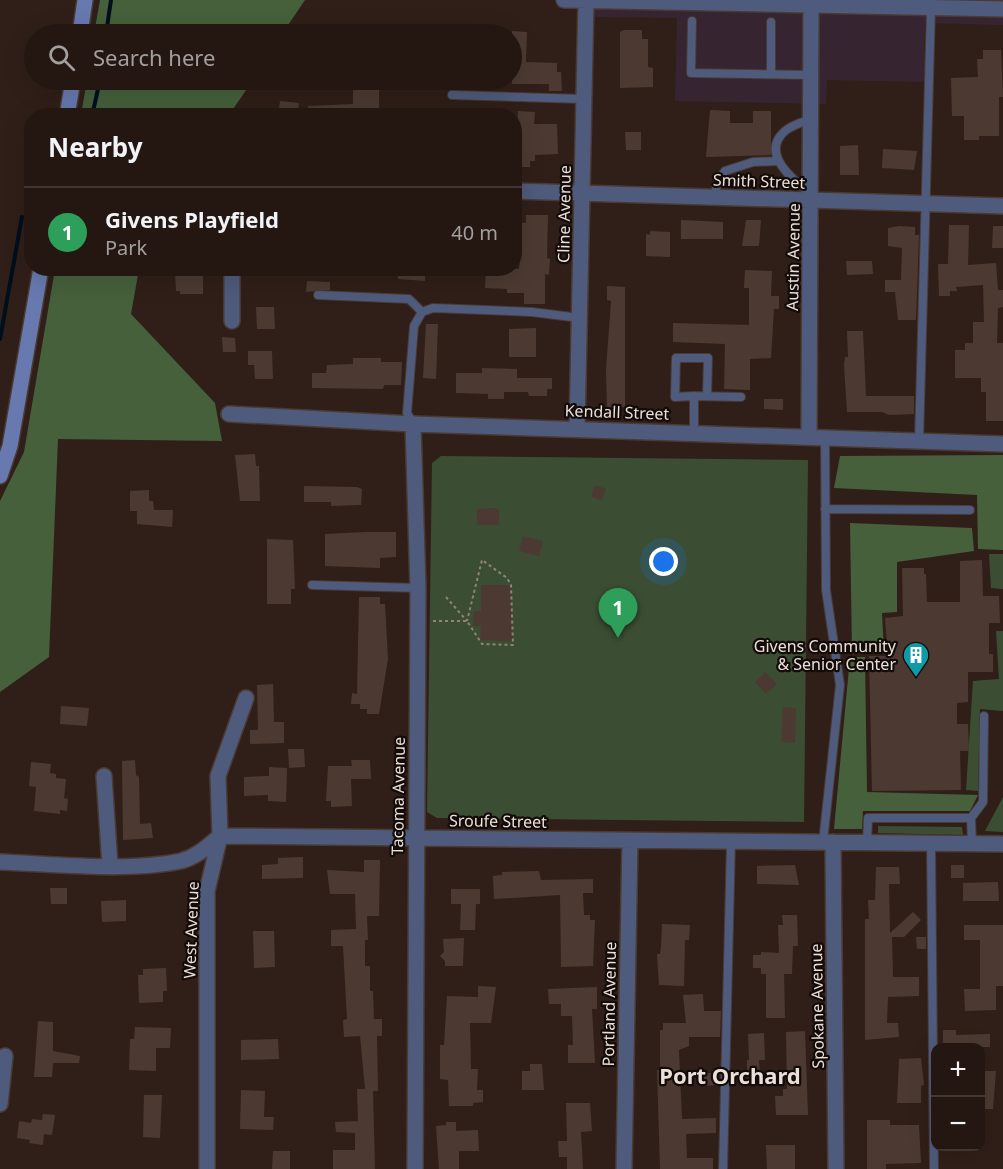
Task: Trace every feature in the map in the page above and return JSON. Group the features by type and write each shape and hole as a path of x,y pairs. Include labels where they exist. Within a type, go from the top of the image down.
{"main road":[{"path":"81,24 85,0"},
{"path":"68,108 71,90"},
{"path":"0,476 10,446 40,276"}],"street":[{"path":"564,0 1003,9"},
{"name":"Cline Avenue","path":"578,429 586,0"},
{"name":"Austin Avenue","path":"811,6 811,198 817,437"},
{"name":"Smith Street","path":"522,190 1003,206"},
{"path":"232,276 232,321"},
{"name":"Kendall Street","path":"230,414 413,424 1003,444"},
{"name":"Tacoma Avenue","path":"413,424 418,588 415,1169"},
{"name":"West Avenue","path":"207,1169 207,891 220,836 218,776 246,698"},
{"path":"104,776 110,866"},
{"path":"1,862 110,866 182,860 199,853 220,836"},
{"name":"Sroufe Street","path":"220,836 1003,844"},
{"name":"Portland Avenue","path":"624,1169 630,840"},
{"name":"Spokane Avenue","path":"828,842 836,1169"},
{"path":"0,1104 5,1056"}],"lane":[{"path":"919,441 931,8"},
{"path":"692,21 691,73 811,75"},
{"path":"771,22 771,74"},
{"path":"452,95 584,99"},
{"path":"811,119 786,130 777,146 778,161 789,178 811,198"},
{"path":"714,198 718,181 725,171 753,162 778,161"},
{"path":"318,295 409,299 422,312"},
{"path":"413,424 407,412 414,326 422,312 433,308 532,312 580,318"},
{"path":"707,396 708,358 676,358 675,397 741,397"},
{"path":"694,396 694,433"},
{"path":"817,437 825,509 828,611 840,667 828,842"},
{"path":"825,509 970,510"},
{"path":"312,585 418,588"},
{"path":"972,844 971,818 983,802 984,717"},
{"path":"867,842 868,818 971,818"},
{"path":"723,1169 731,841"},
{"path":"931,843 934,1169"}],"path":[{"path":"446,597 467,621 482,644 513,645 512,585 507,578 482,560 467,621"},
{"path":"418,621 467,621"}],"shaded area":[{"path":"594,0 1003,0 1003,25 925,23 924,82 827,80 826,104 675,101 677,18 594,17"}],"green space":[{"path":"100,0 305,0 289,24 96,24"},
{"path":"85,90 246,90 234,108 82,108"},
{"path":"54,276 138,276 131,314 215,403 222,441 58,439 49,657 0,692 0,501 24,452"},
{"path":"1003,455 1003,550 978,549 977,495 834,488 840,456"},
{"path":"441,456 808,460 804,822 437,818 427,812 432,463"},
{"path":"850,523 972,528 974,551 897,562 897,612 882,613 884,652 852,654"},
{"path":"989,554 1003,554 1003,589 991,588"},
{"path":"996,631 1003,631 1003,711 980,709 978,791 966,790 973,681 999,679"},
{"path":"850,657 865,657 867,792 978,795 970,811 863,811 862,829 834,829"},
{"path":"1003,797 1003,832 985,831"},
{"path":"878,826 962,827 963,835 878,833"}],"building":[{"path":"642,30 642,39 648,39 648,67 653,68 653,87 620,88 620,32"},
{"path":"522,32 527,32 526,62 557,63 557,72 561,72 562,91 549,91 549,84 522,84"},
{"path":"983,50 1001,50 1003,97 999,97 999,136 979,136 979,140 964,140 964,116 952,116 951,78 978,77 977,59 983,59"},
{"path":"353,90 379,90 379,108 308,108 308,106 353,104"},
{"path":"280,101 299,103 298,108 279,108"},
{"path":"710,110 730,111 730,123 753,123 753,111 771,111 771,155 706,157"},
{"path":"522,111 535,112 534,124 557,124 558,154 535,155 535,161 530,161 530,167 522,167"},
{"path":"625,132 641,132 641,150 626,150"},
{"path":"858,145 859,175 840,175 840,146"},
{"path":"883,149 917,151 914,170 882,168"},
{"path":"526,215 548,215 547,258 550,259 549,275 545,274 545,304 524,304 524,293 507,293 507,289 485,288 486,276 522,276 522,223 526,223"},
{"path":"681,220 723,222 723,239 681,239"},
{"path":"746,220 761,220 759,246 742,246"},
{"path":"949,225 969,225 968,265 996,263 998,290 1003,290 1003,307 998,308 997,343 1003,343 1003,421 986,421 986,392 981,392 981,378 955,378 955,350 965,350 965,343 973,343 973,322 984,322 983,285 956,287 957,291 950,291 950,296 939,296 938,264 948,264"},
{"path":"993,226 1003,226 1003,248 992,248"},
{"path":"915,227 915,235 919,235 916,320 898,320 895,292 885,292 885,280 901,280 902,248 888,246 888,228"},
{"path":"650,231 670,232 670,257 646,256 646,234 650,235"},
{"path":"846,261 872,261 873,274 847,275"},
{"path":"745,270 772,271 771,296 779,296 779,309 774,309 771,358 750,359 750,390 724,389 725,344 673,342 673,323 749,325 749,288 744,288"},
{"path":"175,276 203,276 203,294 180,294 180,291 176,291"},
{"path":"398,276 425,276 425,281 398,279"},
{"path":"307,281 330,282 330,290 306,292"},
{"path":"607,286 625,287 625,407 607,408 606,369 611,301 607,300"},
{"path":"256,307 274,307 275,329 257,329"},
{"path":"426,324 438,324 436,379 423,378"},
{"path":"536,328 536,357 509,357 509,329"},
{"path":"847,331 863,331 866,396 914,396 914,414 847,412 844,365 845,357 848,357"},
{"path":"222,337 235,338 236,352 223,352"},
{"path":"248,351 272,351 273,379 255,379 254,365 248,365"},
{"path":"353,358 381,358 381,362 402,362 401,385 384,385 383,389 312,388 312,373 326,373 327,365 353,364"},
{"path":"482,368 517,369 517,378 552,378 552,389 547,389 547,396 529,396 528,392 504,392 504,399 488,399 488,394 456,393 456,373 482,373"},
{"path":"764,399 783,399 783,410 764,409"},
{"path":"255,454 256,466 259,466 260,501 240,501 235,455"},
{"path":"595,485 606,489 602,501 591,496"},
{"path":"304,486 357,487 362,489 361,505 331,506 331,502 304,502"},
{"path":"149,490 149,501 153,501 154,510 173,510 172,527 137,524 137,511 130,511 130,491"},
{"path":"495,508 499,510 499,525 477,525 477,509"},
{"path":"396,532 396,557 380,558 380,568 325,566 325,534"},
{"path":"523,536 543,541 539,556 519,551"},
{"path":"267,539 293,540 295,589 291,589 291,604 267,604"},
{"name":"Givens Community & Senior Center","path":"982,560 983,596 999,596 1000,623 989,623 989,654 993,654 993,672 968,672 968,702 957,703 957,724 968,724 969,751 960,751 961,790 872,791 869,656 888,656 885,618 903,616 902,568 924,568 927,602 960,602 960,561"},
{"path":"481,585 511,585 513,641 480,640 481,626 473,626 474,611 481,611"},
{"path":"359,597 380,597 380,604 385,604 388,659 379,714 367,714 367,709 360,709 360,704 351,704 352,693 357,694"},
{"path":"765,672 777,684 766,694 755,682"},
{"path":"273,684 274,722 284,722 284,743 250,744 250,730 258,730 257,685"},
{"path":"61,706 89,708 87,726 60,724"},
{"path":"783,707 796,708 795,743 781,742"},
{"path":"288,749 304,749 305,767 289,768"},
{"path":"135,760 136,775 139,777 140,824 151,823 153,838 123,840 122,761"},
{"path":"351,760 370,760 371,779 351,779 352,806 331,807 331,801 326,801 328,766 352,766"},
{"path":"31,762 51,764 50,773 56,774 56,778 66,779 64,798 68,799 67,811 60,810 60,814 34,811 36,787 29,786"},
{"path":"269,767 287,768 286,802 268,801 268,795 244,796 244,777 269,776"},
{"path":"303,857 303,878 262,879 262,865 278,864 278,858"},
{"path":"364,860 380,860 379,916 367,916 368,940 365,940 365,966 370,966 370,991 373,991 374,1019 382,1019 382,1036 377,1036 378,1091 373,1091 375,1169 333,1169 333,1150 355,1150 355,1133 336,1132 335,1122 358,1121 357,1089 365,1089 360,1036 344,1037 343,1020 347,1019 343,946 331,946 331,930 356,929 355,894 330,894 327,870 364,872"},
{"path":"795,865 799,885 757,884 757,866"},
{"path":"951,865 964,865 964,878 951,878"},
{"path":"876,867 899,867 900,884 889,884 890,933 913,912 921,920 904,937 892,937 893,977 919,977 919,996 888,997 887,1023 898,1023 899,1037 865,1040 865,919 869,919 868,900 875,900"},
{"path":"539,871 541,880 593,879 593,893 583,893 584,915 590,915 590,920 595,920 593,966 561,967 560,895 494,899 493,876 502,875 502,872"},
{"path":"998,882 999,901 963,901 963,883"},
{"path":"50,888 67,888 67,904 51,904"},
{"path":"451,889 480,889 480,904 476,904 475,930 460,930 461,904 451,904"},
{"path":"126,900 126,921 102,922 101,901"},
{"path":"782,915 797,915 798,946 793,946 792,974 784,974 785,1018 766,1018 766,974 761,974 761,968 753,968 753,955 761,955 761,952 779,953 778,925 783,925"},
{"path":"662,924 690,925 689,940 685,940 684,986 659,985 657,954 660,954"},
{"path":"964,925 1003,925 1003,986 996,986 996,1010 965,1011 964,989 980,989 980,940 964,940"},
{"path":"253,931 274,931 275,967 254,968"},
{"path":"916,937 926,937 926,949 917,949"},
{"path":"464,938 463,966 445,966 445,961 440,956 444,952 443,939"},
{"path":"166,968 167,991 163,991 163,1002 139,1003 138,975 143,975 143,969"},
{"path":"478,986 496,987 491,1023 470,1023 471,1069 478,1069 477,1090 483,1090 483,1102 473,1103 473,1106 449,1106 448,1080 440,1079 440,1045 444,1045 447,996 478,997"},
{"path":"597,987 597,1009 592,1009 595,1063 568,1063 568,1045 573,1045 572,1016 561,1016 561,1004 549,1004 548,989"},
{"path":"703,994 704,1011 721,1011 720,1037 689,1037 689,1046 679,1050 682,1119 716,1118 716,1133 686,1134 687,1158 713,1158 713,1169 660,1169 657,1070 660,1070 660,1030 663,1030 663,1023 686,1023 683,995"},
{"path":"38,1021 53,1022 53,1051 80,1056 79,1063 53,1063 52,1077 34,1077"},
{"path":"135,1027 171,1028 170,1048 156,1048 156,1071 129,1070 130,1039 134,1039"},
{"path":"943,1030 956,1030 956,1035 990,1034 990,1047 985,1047 985,1043 943,1043"},
{"path":"805,1031 808,1115 776,1115 775,1096 783,1096 783,1089 787,1089 786,1032"},
{"path":"764,1033 765,1060 759,1060 760,1077 747,1078 747,1060 749,1060 748,1034"},
{"path":"278,1039 279,1059 241,1060 241,1040"},
{"path":"921,1058 924,1085 921,1086 921,1103 897,1103 899,1059"},
{"path":"530,1064 542,1064 544,1090 522,1090 522,1071 530,1071"},
{"path":"985,1071 996,1071 993,1109 985,1109"},
{"path":"704,1073 716,1073 716,1085 704,1086"},
{"path":"241,1090 265,1091 264,1117 274,1117 273,1130 240,1129"},
{"path":"144,1095 162,1095 160,1138 143,1137"},
{"path":"566,1103 590,1103 592,1131 581,1132 583,1169 567,1169 567,1157 559,1157 558,1141 567,1141"},
{"path":"43,1114 55,1115 52,1135 44,1134 43,1145 17,1138 19,1121 31,1123 32,1119 42,1120"},
{"path":"867,1120 890,1120 890,1125 919,1125 921,1163 886,1164 886,1169 867,1169"},
{"path":"446,1122 456,1122 456,1131 478,1130 479,1151 459,1151 459,1169 439,1169 436,1126 446,1125"},
{"path":"766,1145 795,1145 795,1169 767,1169"},
{"path":"273,1151 290,1151 290,1169 272,1169"}],"waterway":[{"path":"107,24 111,0"},
{"path":"94,108 98,90"},
{"path":"0,339 22,217"}],"place":[{"name":"Givens Playfield","path":"618,638"},
{"name":"Givens Community & Senior Center","path":"916,678"}],"district":[{"name":"Port Orchard","path":"730,1075"}]}
